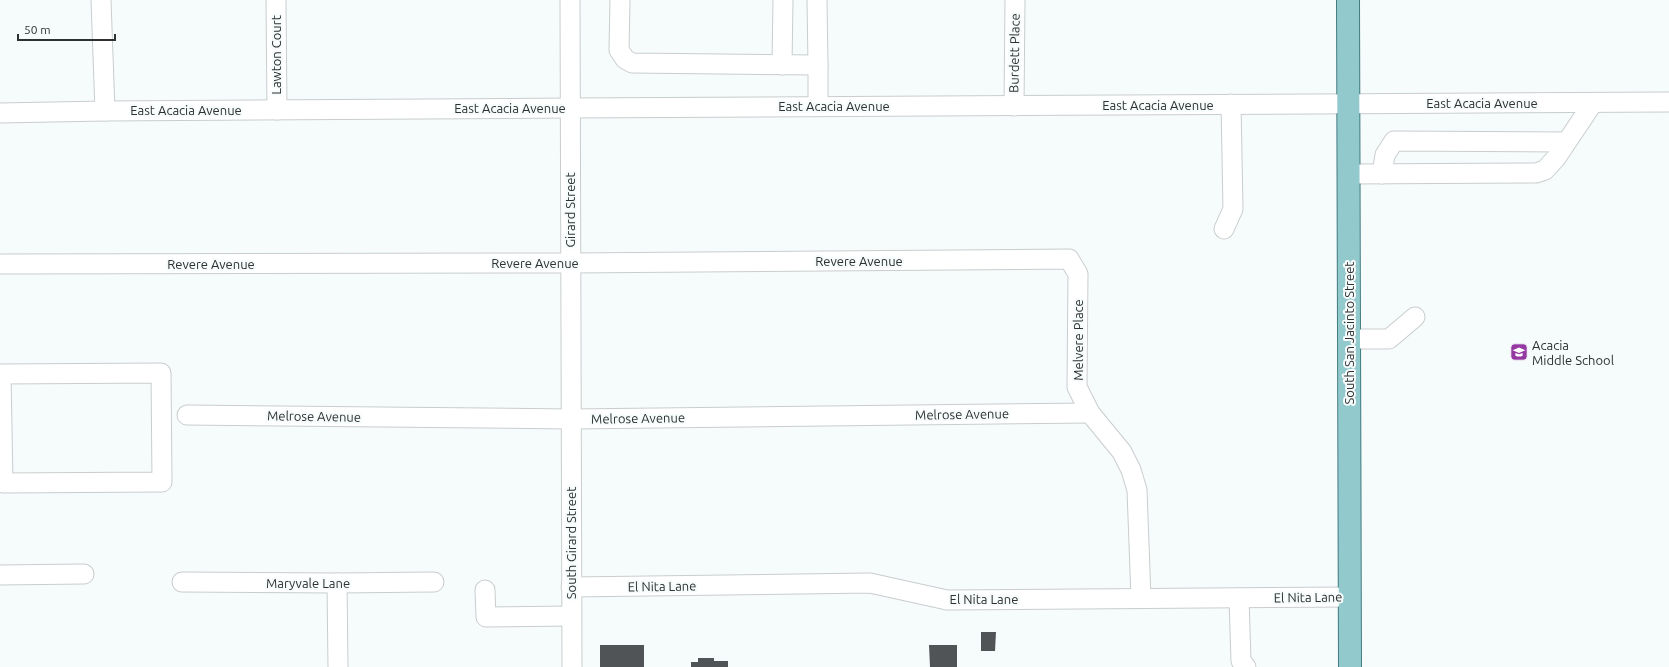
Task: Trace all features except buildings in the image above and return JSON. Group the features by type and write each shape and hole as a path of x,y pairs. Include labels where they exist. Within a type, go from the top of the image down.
{"main road":[{"name":"South San Jacinto Street","path":"1348,0 1350,667"}],"street":[{"path":"101,0 105,111"},
{"name":"Lawton Court","path":"276,0 276,110"},
{"name":"Girard Street","path":"570,0 570,419"},
{"path":"620,0 619,50 625,59 632,64 818,65"},
{"path":"782,0 782,65"},
{"path":"818,0 818,106"},
{"name":"Burdett Place","path":"1014,106 1015,0"},
{"name":"East Acacia Avenue","path":"0,113 818,106 1669,102"},
{"path":"1349,174 1536,173 1545,170 1556,158 1593,103"},
{"path":"1224,229 1233,209 1231,104"},
{"path":"1382,174 1385,155 1394,142 1566,142"},
{"name":"Revere Avenue","path":"0,264 570,263 1069,259"},
{"name":"Melvere Place","path":"1069,259 1078,274 1077,387 1090,413 1122,452 1131,470 1137,490 1141,598"},
{"path":"1349,339 1389,339 1415,317"},
{"path":"161,373 162,482 3,483 0,418 0,374 161,373"},
{"name":"Melrose Avenue","path":"187,415 570,419 1090,413"},
{"name":"South Girard Street","path":"570,419 572,667"},
{"path":"0,575 84,574"},
{"name":"Maryvale Lane","path":"182,582 434,582"},
{"path":"337,583 338,667"},
{"name":"El Nita Lane","path":"571,587 870,583 947,600 1350,596"},
{"path":"486,590 486,617 571,616"},
{"path":"1239,598 1241,661 1246,667"}],"place":[{"name":"Acacia Middle School","path":"1519,352"}]}
